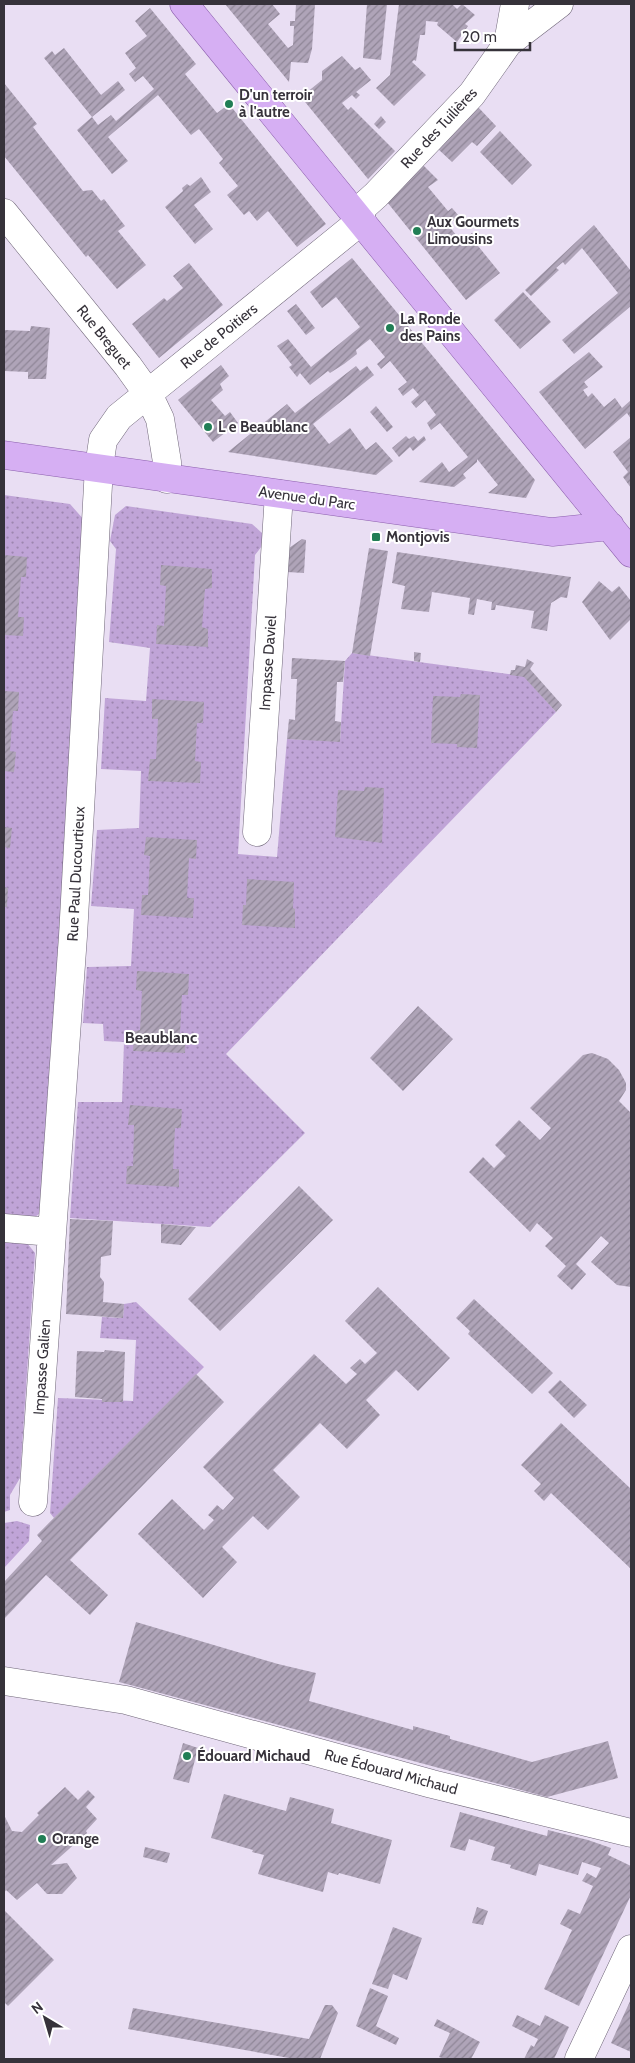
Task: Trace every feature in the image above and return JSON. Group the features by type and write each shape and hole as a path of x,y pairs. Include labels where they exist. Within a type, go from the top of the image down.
{"main road":[{"path":"184,4 359,216 631,553"},
{"name":"Avenue du Parc","path":"4,455 552,532 610,526"}],"street":[{"name":"Rue des Tuilières","path":"359,216 376,194 472,94 508,43 515,4"},
{"path":"508,43 559,4"},
{"name":"Rue Breguet","path":"4,213 128,366 148,394 160,419 167,462 167,479"},
{"name":"Rue de Poitiers","path":"99,467 103,440 120,417 359,216"},
{"name":"Rue Paul Ducourtieux","path":"52,1232 73,936 99,467"},
{"name":"Impasse Daviel","path":"257,832 279,494"},
{"path":"4,1228 52,1232"},
{"name":"Impasse Galien","path":"33,1502 47,1277 52,1232"},
{"name":"Rue Édouard Michaud","path":"4,1681 126,1700 432,1784 631,1833"},
{"path":"579,2059 631,1949"}],"shaded area":[{"path":"4,495 70,504 85,521 44,1210 35,1217 4,1216"},
{"path":"126,506 252,524 262,533 262,546 255,555 238,854 277,857 287,739 340,741 345,661 352,653 524,676 556,712 226,1054 305,1133 210,1227 70,1218 78,1102 122,1102 124,1042 104,1041 103,1024 83,1023 87,967 131,966 134,909 91,906 97,830 139,828 141,771 101,769 105,698 146,701 150,648 109,642 116,549 110,541 115,515"},
{"path":"4,1241 27,1243 35,1253 20,1478 10,1495 10,1510 4,1512"},
{"path":"136,1302 204,1367 54,1518 50,1513 58,1398 133,1401 136,1340 100,1338 102,1317 123,1318 124,1304"},
{"path":"17,1521 30,1525 29,1541 4,1568 4,1523"}],"building":[{"path":"225,4 272,4 280,14 268,24 288,48 293,45 294,26 290,26 290,21 295,21 296,4 315,4 312,49 308,63 291,62 289,82"},
{"path":"367,4 387,4 381,60 363,58"},
{"path":"399,4 452,4 457,9 462,4 475,15 465,24 468,26 457,42 437,25 438,22 426,21 425,35 420,35 416,61 412,62 426,75 394,106 376,88 390,75"},
{"path":"150,8 196,64 185,74 217,113 229,104 326,224 297,247 268,211 257,221 249,211 244,215 227,195 238,186 219,163 223,159 199,129 191,135 158,95 108,137 128,161 112,174 77,130 92,117 98,125 111,115 116,121 154,89 143,76 135,82 129,74 136,68 125,53 147,36 135,21"},
{"path":"64,48 101,95 118,81 125,90 92,117 44,58 52,51 55,55"},
{"path":"342,56 355,70 360,67 371,80 356,92 360,95 356,99 352,95 342,103 348,110 351,107 395,151 368,179 301,97 322,80 322,71"},
{"path":"4,83 37,124 33,127 83,191 92,190 101,201 104,199 125,226 118,231 146,265 117,289 88,255 86,257 4,156"},
{"path":"478,107 496,126 477,146 472,142 452,162 438,149"},
{"path":"381,116 386,122 379,129 374,124"},
{"path":"500,131 532,165 512,185 480,152"},
{"path":"423,165 438,180 428,187 448,211 452,208 459,216 448,225 461,241 472,233 477,239 474,241 500,273 466,300 387,202"},
{"path":"201,177 211,192 194,205 213,229 195,244 165,207 183,191 182,188 187,184 190,186"},
{"path":"594,225 631,271 631,306 574,354 562,340 618,293 582,248 565,265 563,262 556,268 559,270 531,296 525,290"},
{"path":"352,258 535,480 526,498 488,493 498,485 477,459 477,462 463,474 466,478 454,487 419,482 442,462 449,472 468,457 440,423 431,430 427,423 436,415 425,400 416,408 411,402 419,395 413,388 403,396 398,389 407,382 390,361 381,369 377,364 385,357 370,339 356,350 357,354 344,364 330,373 328,371 310,385 300,373 297,377 289,367 292,365 277,346 288,339 311,367 360,327 336,297 322,308 310,292"},
{"path":"189,263 223,305 159,358 132,324 164,298 167,301 183,288 173,276"},
{"path":"523,292 551,322 520,349 494,320"},
{"path":"296,304 315,328 306,335 287,311"},
{"path":"31,326 50,328 46,379 28,379 28,372 4,371 4,330 30,331"},
{"path":"589,352 603,367 584,382 588,387 583,390 588,397 592,393 604,407 615,398 622,408 631,400 631,419 627,413 585,449 539,392"},
{"path":"221,365 229,376 220,384 223,390 211,400 225,416 230,412 238,423 213,442 178,400"},
{"path":"356,366 360,371 367,366 374,375 313,424 329,444 350,428 366,450 376,442 393,461 376,475 228,452 287,404 295,413"},
{"path":"376,406 393,427 387,432 370,412"},
{"path":"406,436 409,439 414,436 418,441 424,436 426,440 413,451 410,447 399,457 392,448"},
{"path":"631,437 631,488 623,477 628,472 613,452"},
{"path":"302,539 306,540 304,573 287,572 289,548"},
{"path":"369,548 388,551 370,656 352,653"},
{"path":"397,552 571,577 567,598 561,597 551,603 547,631 531,628 534,611 496,605 495,610 491,610 492,602 477,599 474,615 468,614 470,598 432,592 429,612 401,609 405,586 392,583"},
{"path":"4,555 27,557 26,577 21,577 18,617 24,617 23,636 4,635"},
{"path":"161,565 212,569 212,588 205,589 202,627 208,629 208,647 156,644 157,625 164,626 166,586 160,585"},
{"path":"599,581 612,592 619,586 631,601 631,619 610,640 582,602"},
{"path":"414,652 421,653 420,662 414,661"},
{"path":"292,658 345,661 343,682 337,682 335,721 341,722 340,742 287,739 289,719 295,720 297,679 291,679"},
{"path":"527,659 534,663 530,669 562,705 556,712 524,677 510,675 511,670 515,670 516,665 525,667"},
{"path":"4,691 19,692 18,711 13,711 10,751 16,752 14,772 4,771"},
{"path":"461,694 480,695 477,748 457,747 457,744 431,743 433,696 460,697"},
{"path":"152,699 204,702 203,723 197,723 195,761 201,762 200,783 148,781 150,759 156,759 158,719 152,719"},
{"path":"365,787 384,788 382,843 335,837 338,790 364,791"},
{"path":"4,827 12,828 10,848 4,847"},
{"path":"146,837 197,840 196,859 189,858 187,898 194,898 193,918 141,915 142,895 148,895 150,856 144,855"},
{"path":"247,879 294,882 293,908 295,909 295,928 242,925 243,905 246,905"},
{"path":"4,887 8,888 7,907 4,907"},
{"path":"137,971 189,974 188,995 182,995 180,1033 186,1034 185,1053 133,1051 134,1031 140,1030 142,991 136,990"},
{"path":"418,1006 453,1039 403,1091 370,1058"},
{"path":"592,1053 608,1059 619,1070 626,1083 626,1090 619,1101 631,1113 631,1287 617,1285 591,1262 609,1243 601,1236 576,1264 586,1274 572,1290 557,1276 566,1266 545,1246 553,1238 537,1223 530,1232 469,1172 483,1157 494,1168 506,1156 495,1145 519,1120 540,1140 551,1128 530,1108 583,1055"},
{"path":"130,1105 182,1109 181,1128 175,1128 173,1169 179,1169 179,1187 126,1184 127,1166 133,1166 134,1125 128,1125"},
{"path":"299,1186 333,1220 220,1331 188,1299"},
{"path":"70,1219 113,1221 111,1255 101,1257 100,1277 104,1282 103,1302 124,1304 123,1318 66,1314"},
{"path":"161,1224 196,1227 181,1245 161,1243"},
{"path":"378,1287 450,1358 418,1391 396,1370 366,1400 380,1415 347,1449 320,1423 273,1470 300,1497 268,1530 253,1516 222,1547 237,1562 203,1598 138,1534 172,1499 204,1530 214,1520 208,1515 217,1505 223,1510 234,1498 203,1467 314,1354 346,1384 357,1374 350,1368 360,1359 365,1364 377,1353 345,1321"},
{"path":"474,1299 553,1373 532,1394 468,1334 470,1331 456,1318"},
{"path":"105,1350 125,1352 123,1402 102,1402 102,1399 75,1397 77,1351 104,1352"},
{"path":"196,1374 224,1402 70,1560 108,1595 90,1615 46,1575 4,1619 4,1582 42,1541 37,1535"},
{"path":"560,1380 587,1405 574,1418 548,1392"},
{"path":"561,1423 631,1489 631,1569 551,1493 544,1501 534,1491 541,1484 521,1465"},
{"path":"136,1622 278,1664 316,1673 309,1701 413,1730 413,1726 450,1736 450,1739 532,1762 608,1741 618,1778 547,1797 119,1682"},
{"path":"183,1743 198,1748 189,1783 173,1779"},
{"name":"Orange","path":"65,1787 78,1800 88,1790 95,1797 86,1807 97,1819 86,1831 87,1833 51,1865 67,1863 77,1878 62,1894 47,1894 37,1883 17,1900 6,1890 4,1893 4,1815 12,1831 22,1832 39,1815 37,1813"},
{"path":"224,1794 286,1811 290,1797 334,1809 331,1823 392,1840 380,1884 328,1872 323,1892 258,1874 264,1855 211,1838"},
{"path":"460,1812 547,1836 548,1830 588,1840 611,1848 608,1855 631,1866 631,1895 579,2006 544,1989 572,1930 560,1924 568,1909 580,1914 593,1886 582,1881 587,1873 596,1878 601,1868 582,1862 578,1875 539,1864 536,1876 510,1868 511,1865 491,1860 495,1847 469,1839 465,1851 450,1847"},
{"path":"145,1847 170,1853 167,1863 143,1857"},
{"path":"477,1907 488,1911 483,1925 472,1923"},
{"path":"4,1910 54,1960 8,2006 4,2002"},
{"path":"393,1927 422,1938 407,1980 393,1974 388,1989 372,1984"},
{"path":"370,1988 388,1996 376,2026 399,2038 396,2045 356,2026"},
{"path":"631,1999 631,2052 611,2043"},
{"path":"325,2005 332,2005 338,2013 320,2059 289,2058 128,2029 133,2008 309,2039"},
{"path":"517,2015 540,2026 545,2015 569,2027 554,2059 524,2059 531,2045 534,2047 538,2039 512,2026"},
{"path":"437,2019 480,2042 471,2059 445,2059 439,2057 450,2033 434,2026"}],"place":[{"name":"D'un terroir à l'autre","path":"229,104"},
{"name":"Aux Gourmets Limousins","path":"417,231"},
{"name":"La Ronde des Pains","path":"390,328"},
{"name":"L e Beaublanc","path":"208,427"},
{"name":"Montjovis","path":"376,537"},
{"name":"Édouard Michaud","path":"187,1756"},
{"name":"Orange","path":"42,1839"}],"district":[{"name":"Beaublanc","path":"161,1037"}]}
